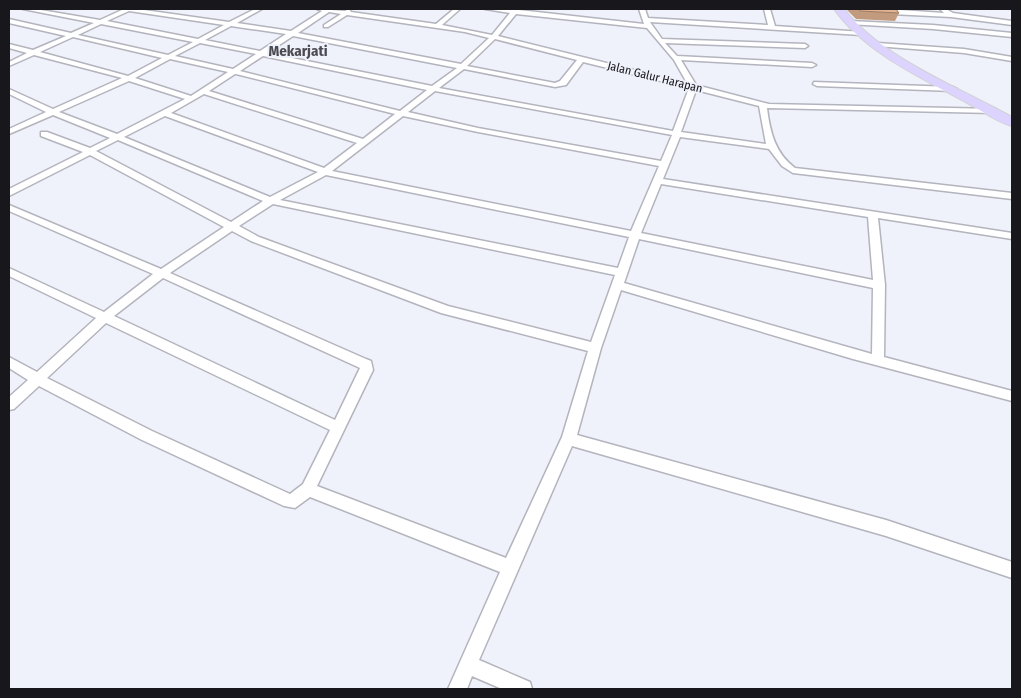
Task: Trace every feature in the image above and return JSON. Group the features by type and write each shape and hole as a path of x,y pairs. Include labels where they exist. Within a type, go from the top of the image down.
{"main road":[{"path":"839,9 850,23 878,45 1012,122"}],"street":[{"path":"26,9 200,40 487,100 772,147"},
{"path":"9,64 128,9 290,33 558,85 563,83 582,59"},
{"path":"9,132 129,78 259,9"},
{"path":"9,193 204,92 236,72 324,9"},
{"name":"Jalan Galur Harapan","path":"324,9 350,10 494,37 763,105 853,109 993,111"},
{"path":"438,25 457,9"},
{"path":"488,9 648,23 862,33"},
{"path":"457,689 562,450 569,439 595,348 619,279 693,87 677,59 648,23 642,9"},
{"path":"766,9 772,28"},
{"path":"943,9 951,15"},
{"path":"326,26 350,10"},
{"path":"9,405 104,318 161,274 272,200 324,171 462,67 494,37 515,11"},
{"path":"892,13 951,15 1012,23"},
{"path":"9,21 236,72 399,114 664,164"},
{"path":"850,23 933,27 1012,35"},
{"path":"661,41 805,46"},
{"path":"878,45 953,50 1012,60"},
{"path":"9,46 129,78 192,99"},
{"path":"677,59 812,65"},
{"path":"817,84 953,89"},
{"path":"9,91 54,113 272,200 619,279 878,361 1012,396"},
{"path":"204,92 363,142"},
{"path":"763,105 765,125 772,147 784,165 798,172 1012,196"},
{"path":"164,113 324,171 879,285"},
{"path":"44,134 89,151 230,228 445,310 595,348"},
{"path":"657,181 873,216 1012,236"},
{"path":"9,208 57,227 366,365 367,370 337,427 308,489 294,501 289,501 188,455 37,379 9,362"},
{"path":"873,216 879,285 878,361"},
{"path":"9,272 337,427"},
{"path":"569,439 886,528 1012,570"},
{"path":"308,489 511,568"},
{"path":"468,664 523,689"}],"building":[{"path":"858,9 896,9 899,13 860,11"}],"district":[{"name":"Mekarjati","path":"298,51"}]}
